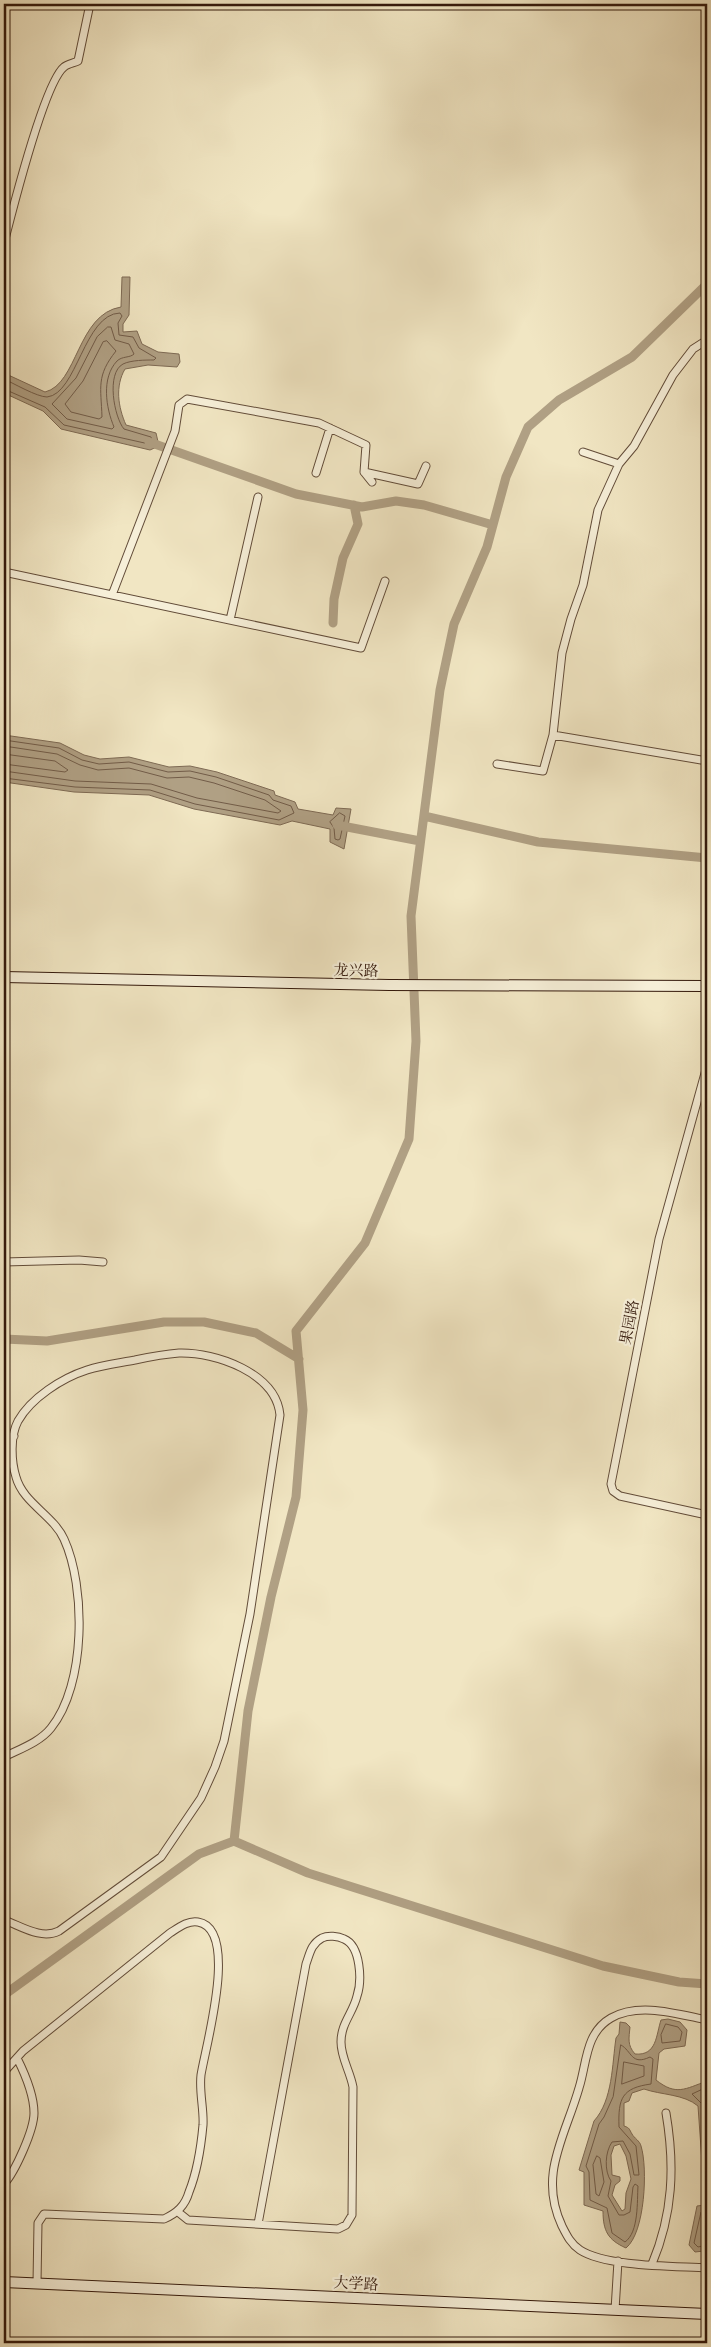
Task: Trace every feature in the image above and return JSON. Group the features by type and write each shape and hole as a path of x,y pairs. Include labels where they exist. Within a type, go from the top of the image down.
{"street":[{"path":"4,243 6,224 55,78 64,66 78,62 90,4"},
{"path":"497,764 543,771 553,735 562,653 570,619 583,585 598,510 618,464 634,446 673,375 693,349 707,340"},
{"path":"112,595 175,431 180,405 187,400 319,423 366,445 364,472 372,482"},
{"path":"316,473 330,428"},
{"path":"583,452 618,464"},
{"path":"364,472 418,484 426,466"},
{"path":"230,620 258,497"},
{"path":"4,572 361,648 385,581"},
{"path":"553,735 707,761"},
{"name":"龙兴路","path":"4,977 389,985 707,986"},
{"name":"果园路","path":"707,1066 659,1239 612,1484 613,1491 620,1496 707,1514"},
{"path":"4,1262 79,1260 103,1262"},
{"path":"4,1757 38,1740 51,1729 58,1718 71,1687 79,1621 79,1600 64,1538 53,1522 24,1492 16,1478 13,1462 14,1436 18,1422 40,1397 69,1378 98,1367 177,1353 196,1354 242,1366 276,1398 280,1415 251,1606 224,1741 201,1798 161,1857 59,1931 52,1935 44,1934 4,1920"},
{"path":"4,1438 14,1436"},
{"path":"4,2072 17,2058 170,1933 188,1923 198,1922 208,1926 216,1937 218,1989 201,2077 203,2124 189,2194 178,2212 164,2219 44,2214 38,2222 37,2283"},
{"path":"178,2212 188,2220 338,2229 346,2225 352,2215 353,2087 350,2073 343,2059 341,2043 342,2026 357,1997 360,1980 354,1948 346,1940 336,1936 323,1937 313,1945 306,1964 258,2224"},
{"path":"707,2020 665,2012 626,2011 598,2027 590,2043 580,2087 554,2158 554,2202 569,2241 580,2250 595,2257 618,2261 707,2268"},
{"path":"4,2184 21,2154 34,2115 32,2100 17,2058"},
{"path":"652,2264 662,2239 673,2179 672,2147 666,2113"},
{"path":"616,2310 618,2261"},
{"name":"大学路","path":"4,2282 707,2314"}],"water":[{"path":"122,277 130,277 129,315 123,324 123,332 137,331 142,344 158,352 179,354 180,362 177,367 148,365 125,369 120,382 119,397 126,425 156,433 159,446 150,450 61,429 43,411 4,393 4,373 45,392 56,386 65,376 86,335 95,322 106,312 121,307"},
{"path":"4,735 60,743 84,755 100,759 129,757 169,767 190,766 217,772 274,791 275,795 295,802 298,809 333,815 336,808 351,809 344,849 330,842 330,829 292,821 280,825 194,809 149,795 74,792 4,782"},
{"path":"668,2019 680,2022 687,2030 685,2046 664,2049 659,2053 656,2080 669,2088 681,2090 707,2081 707,2247 704,2251 695,2252 689,2245 697,2206 705,2205 698,2106 686,2099 644,2089 632,2093 629,2101 624,2103 624,2126 629,2129 640,2144 644,2169 641,2215 632,2240 626,2248 615,2242 608,2234 604,2224 603,2211 584,2205 584,2172 579,2170 594,2121 605,2103 620,2022 626,2023 630,2027 629,2041 632,2051 635,2054 642,2054 652,2048 661,2020","holes":["620,2144 626,2156 631,2179 626,2193 625,2209 622,2211 612,2195 615,2185 620,2181 620,2177 612,2175 611,2155 614,2146"]}],"waterway":[{"path":"234,1841 248,1711 271,1597 296,1497 303,1410 296,1331 365,1243 409,1139 416,1041 411,916 440,690 454,624 487,547 506,477 528,427 559,400 632,357 707,284"},
{"path":"149,442 296,494 362,507 396,501 424,505 493,525"},
{"path":"333,623 334,599 343,558 358,524 354,505"},
{"path":"424,816 538,842 707,858"},
{"path":"337,825 420,841"},
{"path":"4,1339 47,1341 164,1322 204,1322 256,1333 299,1359"},
{"path":"4,1995 199,1854 234,1841 308,1873 603,1966 679,1982 707,1984"}]}
